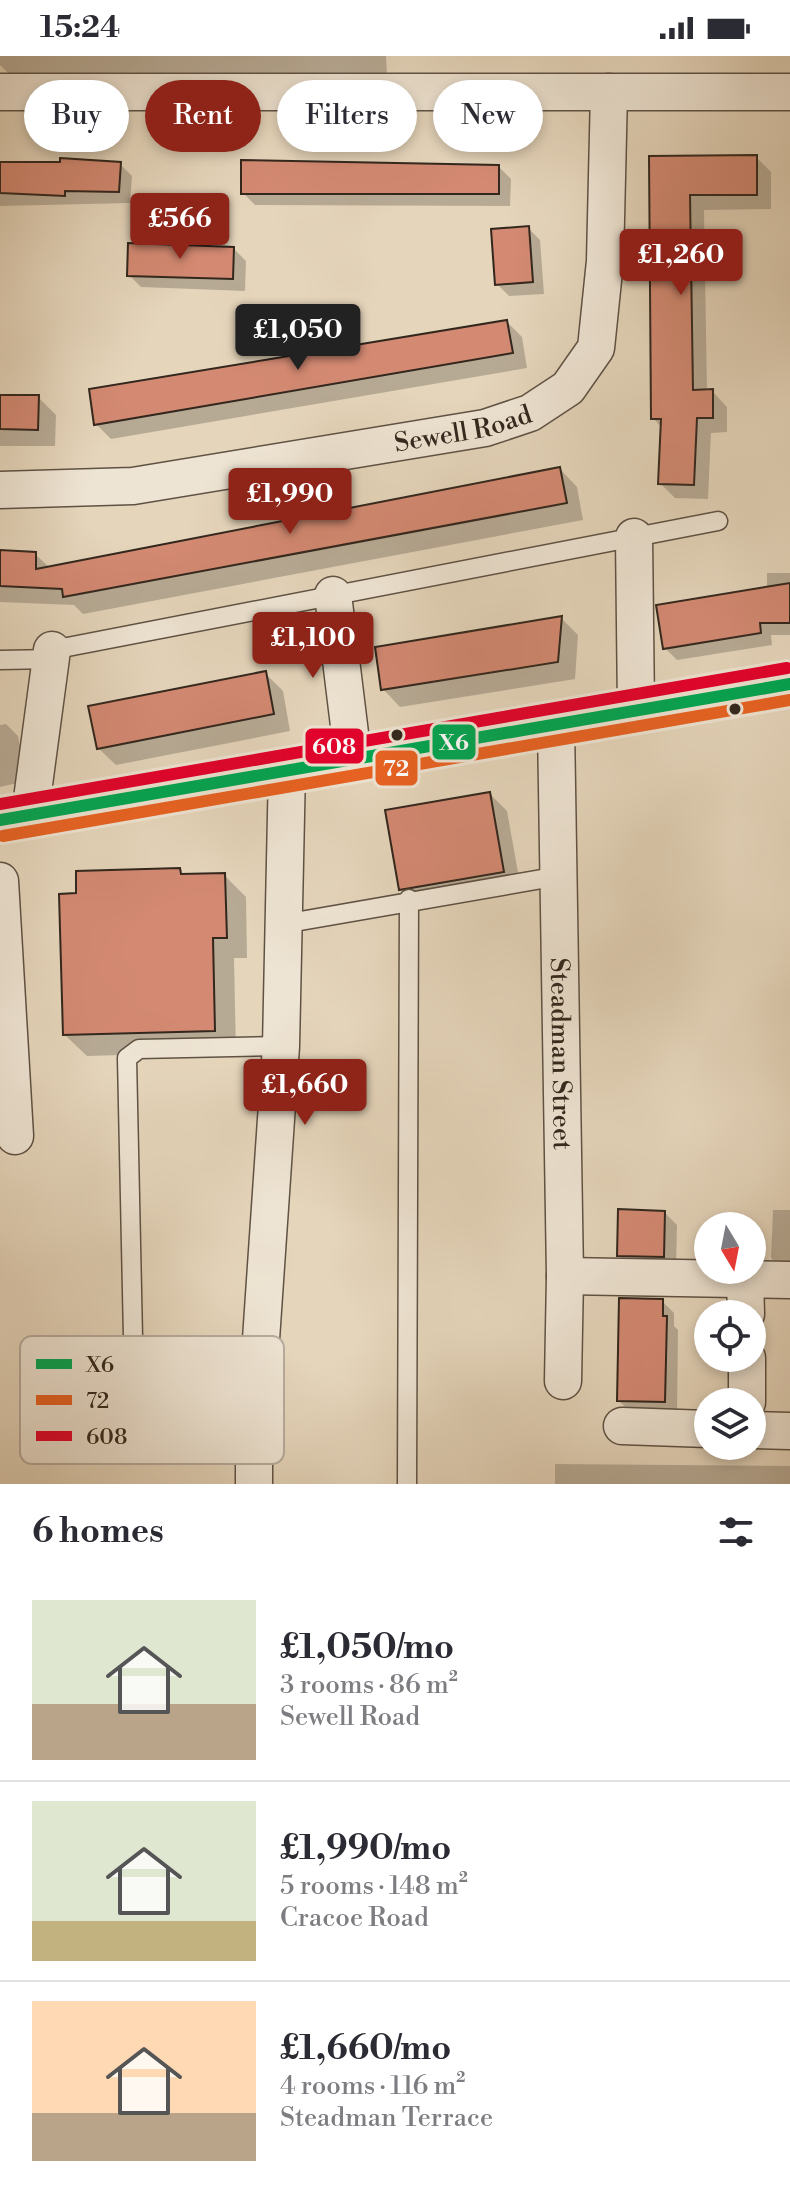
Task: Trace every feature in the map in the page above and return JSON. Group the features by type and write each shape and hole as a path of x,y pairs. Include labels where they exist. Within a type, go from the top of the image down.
{"main road":[{"path":"15,817 790,684"}],"street":[{"path":"0,92 790,92"},
{"name":"Sewell Road","path":"0,490 133,486 485,428 530,413 568,388 596,348 605,261 609,92"},
{"path":"634,537 636,710"},
{"path":"333,595 353,758"},
{"path":"15,817 52,654"},
{"name":"Steadman Street","path":"556,726 565,1276 563,1381"},
{"path":"261,1336 281,1046 287,769"},
{"path":"0,881 15,1136"},
{"path":"565,1276 746,1297 790,1280"},
{"path":"622,1426 694,1429"},
{"path":"766,1430 790,1431"}],"lane":[{"path":"0,660 52,654 333,595 718,521"},
{"path":"283,924 409,899 559,876"},
{"path":"407,1484 409,899"},
{"path":"133,1336 127,1058 139,1049 281,1046"}],"building":[{"path":"757,155 757,195 690,195 693,390 713,389 713,418 697,418 694,485 658,484 661,419 651,419 649,156"},
{"path":"60,158 121,162 119,192 65,191 65,196 0,193 0,162 60,162"},
{"path":"241,160 499,165 499,194 241,194"},
{"path":"529,226 533,282 495,285 491,229"},
{"path":"128,243 234,247 233,279 127,276"},
{"path":"507,320 513,353 94,425 89,389"},
{"path":"0,395 39,395 38,430 0,429"},
{"path":"560,467 567,503 63,597 62,589 0,586 0,550 36,552 36,569"},
{"path":"790,583 790,623 760,623 761,633 663,649 656,605"},
{"path":"562,616 558,662 381,690 375,647"},
{"path":"266,671 274,714 97,749 88,706"},
{"path":"490,792 504,872 399,890 385,810"},
{"path":"180,868 181,874 225,873 227,938 213,938 215,1031 63,1035 59,894 76,893 76,871"},
{"path":"618,1209 665,1211 664,1257 617,1256"},
{"path":"619,1298 663,1299 663,1316 667,1316 665,1402 617,1401"}],"transit line":[{"name":"608","path":"0,804 787,668"},
{"name":"X6","path":"0,820 790,684"},
{"name":"72","path":"3,836 790,700"}]}
